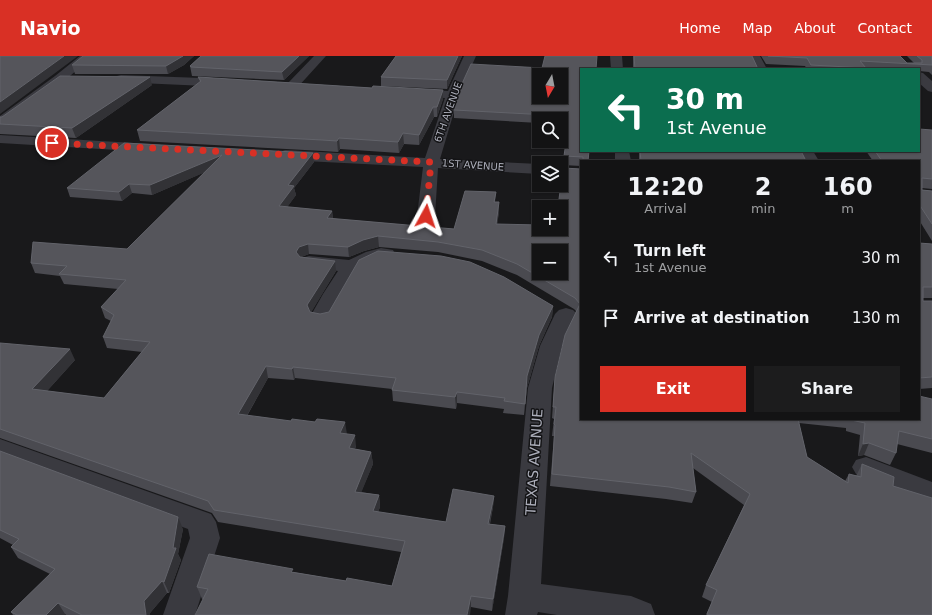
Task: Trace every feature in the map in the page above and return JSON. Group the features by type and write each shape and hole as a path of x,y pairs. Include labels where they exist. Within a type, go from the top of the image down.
{"street":[{"path":"0,122 60,79 87,56"},
{"path":"292,86 320,56"},
{"name":"6TH AVENUE","path":"426,216 431,162 453,95 470,56"},
{"path":"616,56 617,68"},
{"path":"754,56 760,68"},
{"path":"177,80 187,70"},
{"path":"920,77 932,88"},
{"path":"60,79 75,79"},
{"path":"106,79 238,83"},
{"path":"277,85 308,87"},
{"path":"400,92 453,95"},
{"path":"0,139 163,148"},
{"name":"1ST AVENUE","path":"273,154 532,169"},
{"path":"309,262 352,265 379,254 402,256"},
{"path":"321,317 333,294 352,265"},
{"name":"TEXAS AVENUE","path":"522,605 540,388 551,346 565,310"},
{"path":"0,449 201,522 205,538 179,615"},
{"path":"863,466 932,494"},
{"path":"522,605 631,611 639,615"}],"building":[{"path":"0,56 64,56 0,102"},
{"path":"83,56 183,56 166,66 72,65"},
{"path":"201,56 299,56 282,72 190,66"},
{"path":"396,56 458,56 447,80 381,77"},
{"path":"545,56 597,56 596,68 580,68 580,152 589,152 588,160 583,160 583,157 564,156 565,148 568,148 568,112 532,112 532,114 454,110 460,88 471,64 542,68"},
{"path":"634,56 752,56 758,68 635,68"},
{"path":"768,56 900,56 907,63 922,63 922,60 917,56 932,56 932,65 860,61 866,68 811,65 807,58"},
{"path":"60,76 150,77 72,128 0,124 0,117"},
{"path":"198,77 372,88 373,86 443,90 437,107 433,107 419,135 403,133 398,142 339,138 337,141 137,130 201,81"},
{"path":"920,129 932,130 932,179 922,178 922,190 932,191 932,224 920,206 920,160 881,160 876,152 920,152"},
{"path":"124,143 313,153 288,185 294,186 279,206 332,211 327,218 454,229 465,191 496,192 494,202 499,202 496,224 532,225 532,236 568,236 568,200 559,200 560,192 568,192 568,168 580,169 580,304 575,298 544,280 568,280 568,244 532,244 532,273 517,264 482,250 438,242 378,236 363,240 348,247 308,244 299,247 296,252 300,257 335,261 307,305 310,312 320,314 329,312 359,260 378,251 441,256 470,262 504,277 553,306 539,335 527,376 525,404 504,401 505,398 457,392 455,397 392,390 396,378 293,367 292,369 266,366 238,414 291,421 292,419 315,422 317,419 345,422 340,433 355,435 349,448 371,452 355,492 379,495 373,511 446,522 453,489 494,496 488,524 505,526 493,599 471,596 467,615 195,615 208,589 197,587 209,554 293,569 291,572 346,581 347,578 392,586 405,541 214,510 208,501 0,429 0,343 70,349 32,389 104,398 150,342 103,337 114,315 101,307 126,280 59,274 67,266 31,263 33,242 127,249 222,155 150,185 129,184 119,192 67,188"},
{"path":"640,152 802,152 806,160 641,160"},
{"path":"920,243 932,244 932,287 923,287 923,301 932,301 932,377 920,378"},
{"path":"580,304 580,420 798,420 807,457 848,483 849,474 861,477 862,464 894,477 893,486 932,498 932,615 707,614 717,590 706,585 750,494 691,453 696,492 669,487 552,474 556,407 553,407 555,377 565,335"},
{"path":"920,396 932,399 932,439 899,431 896,453 869,443 863,444 865,423 851,420 920,420"},
{"path":"0,451 178,517 173,548 176,548 164,582 162,581 144,601 146,615 82,615 58,603 46,615 17,615 11,612 55,569 11,547 19,539 0,530"}],"route":[{"path":"52,143 431,162 426,216"}]}
